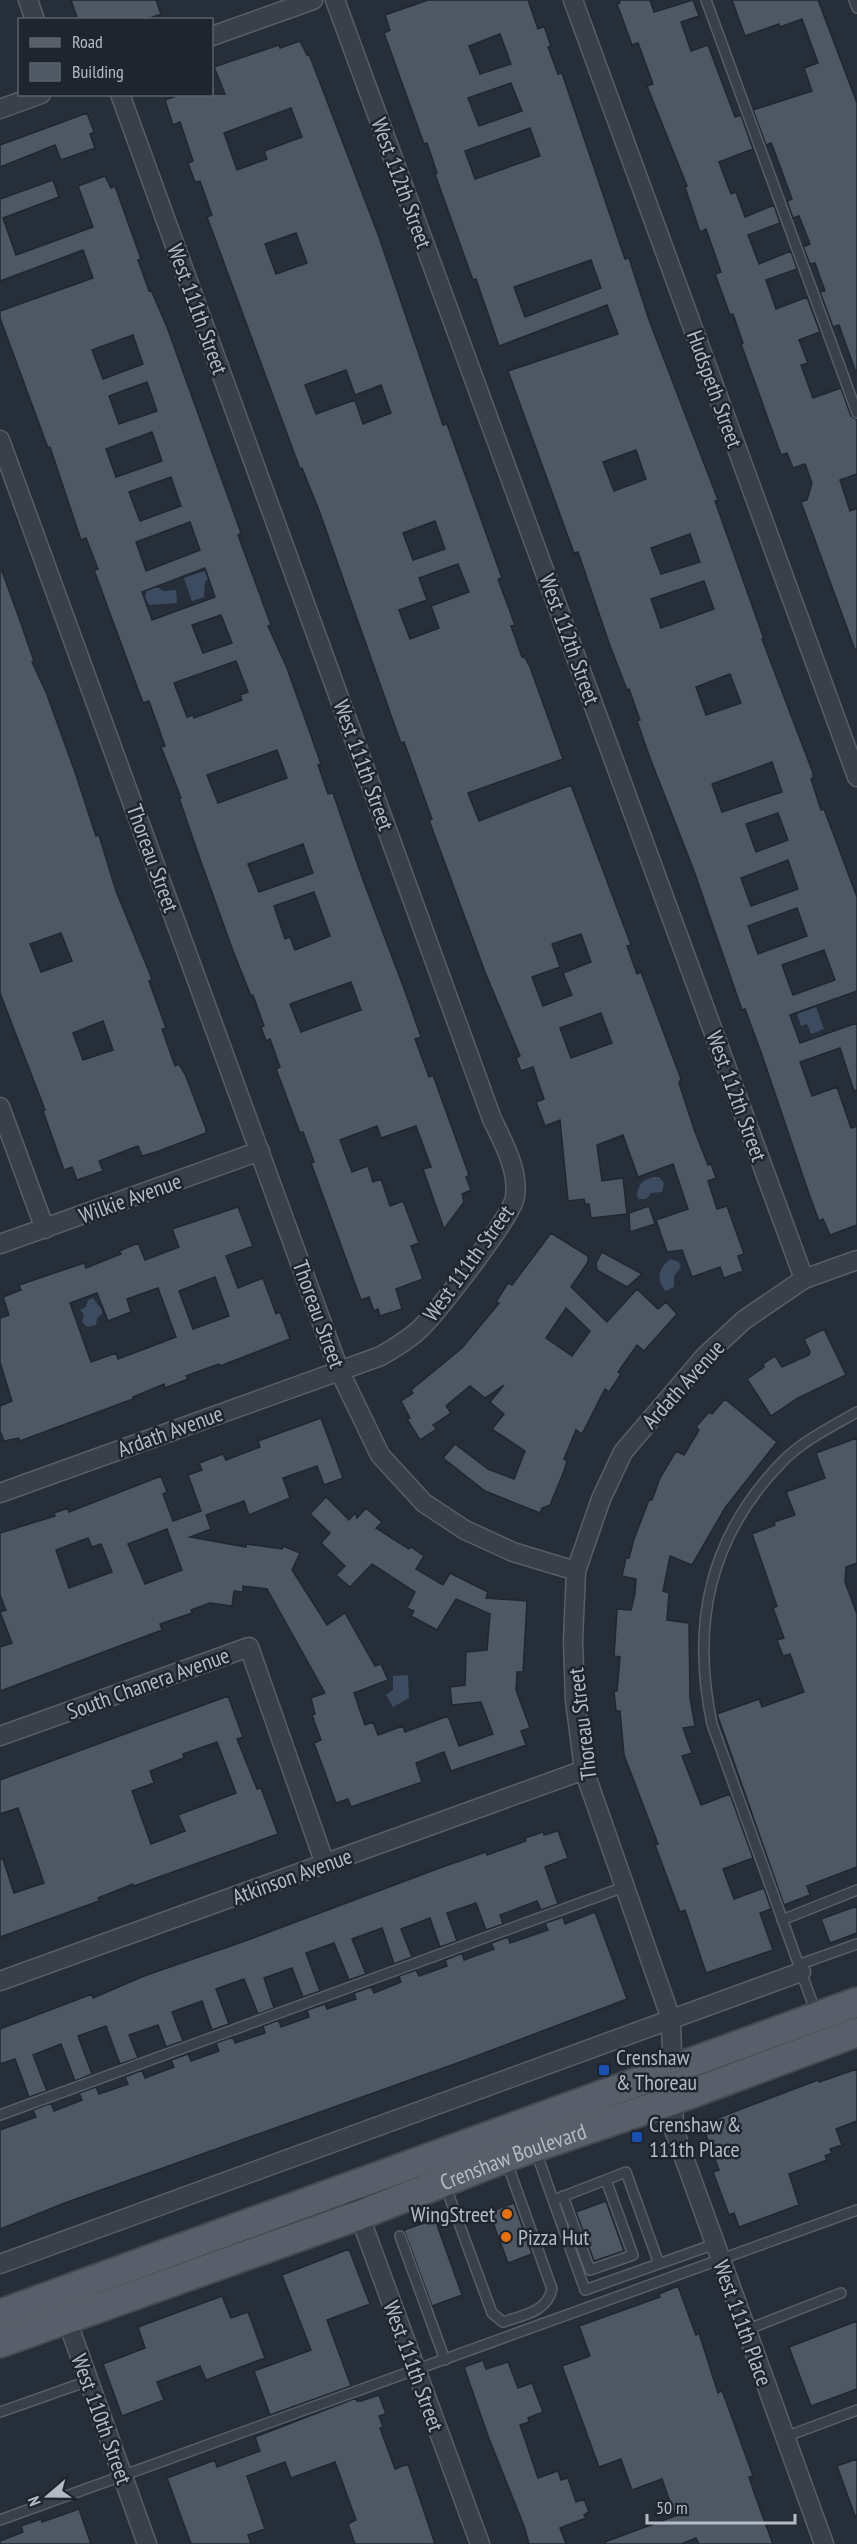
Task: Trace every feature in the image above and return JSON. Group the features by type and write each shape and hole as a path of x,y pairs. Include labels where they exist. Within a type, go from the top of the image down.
{"main road":[{"name":"Crenshaw Boulevard","path":"0,2313 857,2002"},
{"name":"Crenshaw Boulevard","path":"0,2343 360,2215 534,2147 674,2100 857,2032"}],"street":[{"path":"28,0 34,18"},
{"path":"213,36 313,0"},
{"name":"West 112th Street","path":"335,0 804,1278"},
{"name":"Hudspeth Street","path":"573,0 857,777"},
{"path":"0,110 36,96"},
{"name":"West 111th Street","path":"121,96 492,1119 515,1173 515,1197 506,1219 423,1326 404,1342 381,1356 339,1370"},
{"name":"Thoreau Street","path":"0,440 339,1370 380,1455 424,1503 465,1530 504,1548 576,1571 573,1640 575,1700 584,1770 671,2019 674,2100"},
{"path":"0,1107 45,1229"},
{"name":"Wilkie Avenue","path":"0,1244 260,1151"},
{"name":"Ardath Avenue","path":"576,1571 601,1499 623,1452 705,1356 744,1320 804,1278 857,1260"},
{"name":"Ardath Avenue","path":"0,1493 339,1370"},
{"name":"South Chanera Avenue","path":"0,1736 249,1647 325,1864"},
{"name":"Atkinson Avenue","path":"0,1980 584,1770"},
{"path":"0,2264 671,2019 799,1969"},
{"name":"West 111th Place","path":"674,2100 674,2130 824,2544"},
{"name":"West 111th Street","path":"349,2187 480,2544"},
{"name":"West 110th Street","path":"57,2294 147,2544"}],"lane":[{"path":"706,0 857,413"},
{"path":"854,0 857,8"},
{"path":"817,2016 712,1724 704,1687 702,1648 706,1608 715,1571 731,1532 754,1495 783,1462 817,1435 857,1412"},
{"path":"0,2115 624,1887"},
{"path":"782,1920 857,1890"},
{"path":"799,1969 857,1944"},
{"path":"534,2147 585,2290 659,2264 718,2252"},
{"path":"444,2182 492,2313 503,2322 543,2307 549,2300 552,2289 505,2158"},
{"path":"553,2200 626,2172 659,2264"},
{"path":"563,2196 590,2270 633,2255 606,2180"},
{"path":"0,2520 445,2360 718,2252 857,2210"},
{"path":"400,2236 445,2360"},
{"path":"746,2330 841,2293"},
{"path":"0,2412 88,2381"},
{"path":"785,2437 857,2410"}],"water":[{"path":"205,571 208,579 205,582 204,597 192,601 184,578"},
{"path":"150,588 159,588 163,591 176,590 177,603 149,605 145,597"},
{"path":"816,1007 824,1029 811,1034 807,1024 801,1026 797,1014"},
{"path":"654,1177 659,1177 664,1183 662,1192 651,1193 646,1199 639,1199 637,1196 640,1185"},
{"path":"671,1259 679,1262 681,1267 674,1276 674,1287 666,1291 660,1283 660,1274"},
{"path":"93,1298 102,1310 102,1314 97,1318 96,1325 87,1327 82,1322 84,1314 80,1310 86,1307 88,1300"},
{"path":"408,1675 409,1698 393,1707 386,1695 393,1690 393,1676"}],"building":[{"path":"71,0 156,0 161,14 150,18 77,18"},
{"path":"428,0 528,0 538,29 544,26 551,46 548,47 558,74 562,73 625,259 629,258 649,320 718,500 715,501 764,639 762,639 813,773 811,779 821,810 824,809 857,897 857,991 790,1015 800,1043 857,1023 857,1090 854,1091 840,1048 800,1062 812,1096 837,1087 851,1128 857,1126 857,1225 830,1235 823,1219 819,1221 762,1055 745,1009 742,1010 694,871 650,758 629,689 627,690 609,643 578,552 574,553 508,371 618,334 607,305 499,346 476,279 473,280 435,174 437,173 427,143 424,144 384,33 390,30 385,15","holes":["500,34 511,64 480,74 469,46","511,83 522,111 479,126 468,98","530,128 540,156 475,179 465,151","591,260 601,288 525,317 514,287","636,450 646,479 614,491 603,462","690,534 700,562 661,574 651,548","704,581 714,609 661,628 651,599","730,674 741,703 706,715 696,687","772,762 782,792 722,812 712,784","778,813 788,840 756,852 746,824","788,860 798,889 751,906 741,878","797,908 807,936 758,954 748,926","824,950 835,980 793,995 782,965"]},
{"path":"619,0 650,0 654,12 693,0 699,16 681,22 691,51 708,45 735,117 741,115 753,149 719,162 731,194 736,192 745,217 774,205 780,223 748,235 759,264 791,251 797,269 766,280 776,309 807,297 820,332 799,340 808,363 801,365 813,398 841,388 851,416 857,420 857,474 840,480 850,511 857,508 857,649 855,650 801,502 807,500 812,483 805,464 793,468 787,453 781,455 741,344 743,343 733,314 730,315 715,274 721,272 706,229 700,232 685,187 687,186 647,86 653,84 638,43 632,45 617,4 620,3"},
{"path":"732,0 818,0 857,103 857,370 855,370 839,325 833,327 820,292 825,291 815,263 810,264 803,247 810,244 799,216 793,218 787,201 792,199 774,150 771,143 766,145 753,110 812,91 804,68 818,63 802,19 745,36"},
{"path":"300,41 307,55 309,54 379,237 443,425 447,424 502,578 498,579 515,625 511,626 522,657 524,656 530,667 563,759 468,793 479,821 571,785 631,945 627,946 637,974 641,972 681,1079 679,1083 694,1129 708,1165 711,1164 716,1178 708,1181 717,1209 727,1206 744,1254 738,1256 743,1271 724,1278 720,1267 692,1277 682,1250 667,1252 656,1220 688,1209 673,1164 638,1177 623,1135 597,1145 602,1181 623,1178 627,1214 591,1218 589,1204 585,1204 584,1199 568,1201 560,1120 545,1126 536,1102 544,1099 533,1067 521,1071 516,1058 520,1056 485,972 429,820 432,819 404,742 401,743 320,513 302,468 300,469 207,217 212,215 200,181 195,182 188,163 193,161 180,122 173,125 165,100 176,96 225,94 214,67 279,45 280,48","holes":["291,108 302,137 264,151 267,159 237,170 224,133","296,233 307,263 276,274 265,244","346,370 355,395 381,385 391,413 363,424 355,400 316,414 305,385","435,521 445,549 413,560 403,533","458,564 469,592 431,606 439,628 410,639 399,610 427,600 419,578","581,934 591,962 563,973 572,995 543,1006 532,977 560,967 552,944","601,1013 612,1043 571,1058 560,1028"]},
{"path":"87,113 94,132 90,134 95,148 61,160 55,145 0,167 0,145"},
{"path":"105,176 111,188 115,186 141,259 138,260 149,291 151,290 167,327 241,533 238,535 271,625 268,626 287,668 321,764 318,765 328,794 333,793 405,991 421,1037 415,1039 429,1077 433,1075 469,1175 466,1177 471,1190 462,1194 464,1202 444,1229 423,1169 431,1167 416,1126 381,1138 377,1126 340,1140 352,1172 368,1166 373,1182 381,1179 390,1206 403,1201 419,1243 411,1246 423,1279 396,1289 402,1309 380,1316 378,1309 374,1311 369,1297 361,1300 311,1163 314,1162 303,1132 300,1133 276,1069 280,1067 270,1039 266,1041 261,1027 264,1026 253,995 251,996 233,951 200,859 179,798 181,798 161,747 165,746 149,701 143,703 94,570 98,569 86,538 81,540 50,447 48,448 0,318 0,311 93,278 83,250 0,281 0,199 53,180 59,197 3,218 16,255 93,227 78,186","holes":["133,335 143,364 103,379 92,350","147,382 157,411 119,424 109,396","152,432 162,461 116,477 106,449","171,477 181,506 140,521 129,492","190,522 200,550 146,571 136,542","205,568 215,597 152,620 142,592","221,615 232,643 203,653 192,625","236,661 248,692 240,695 242,700 194,718 193,715 187,717 174,683","277,750 287,778 218,803 207,775","303,844 313,873 259,892 248,864","314,892 330,936 295,950 290,937 285,939 274,906","351,982 361,1010 301,1032 290,1004"]},
{"path":"0,571 2,571 34,661 32,662 46,692 96,836 99,835 116,891 152,979 149,981 166,1028 162,1029 175,1066 179,1064 185,1074 206,1133 142,1156 138,1146 99,1161 103,1171 77,1180 72,1167 64,1170 43,1111 45,1110 0,993","holes":["61,933 72,961 41,972 30,944","103,1021 113,1050 83,1060 73,1033"]},
{"path":"649,1206 655,1224 630,1232 629,1213"},
{"path":"238,1207 253,1246 226,1256 238,1288 263,1278 276,1314 280,1312 290,1339 220,1366 219,1364 186,1376 188,1379 165,1388 164,1384 133,1397 133,1399 20,1441 19,1438 4,1441 0,1431 0,1406 12,1401 0,1362 0,1318 9,1315 3,1297 21,1290 19,1285 84,1263 86,1268 121,1254 119,1251 138,1243 145,1260 179,1247 172,1229","holes":["215,1277 229,1316 193,1329 179,1291","158,1288 176,1337 118,1359 116,1353 91,1362 70,1303 97,1293 108,1321 131,1312 127,1299"]},
{"path":"551,1233 588,1256 588,1262 571,1287 607,1322 637,1289 658,1309 666,1302 677,1314 644,1351 637,1345 618,1372 621,1374 609,1392 605,1389 582,1434 576,1430 564,1459 567,1461 564,1471 550,1505 542,1508 540,1513 485,1491 443,1458 455,1444 488,1469 514,1479 525,1451 492,1429 504,1414 490,1402 504,1385 485,1398 470,1386 446,1406 451,1413 433,1425 437,1429 420,1440 407,1419 410,1418 401,1401 413,1393 411,1390 462,1348 499,1303 496,1302 508,1283 512,1285","holes":["566,1308 590,1331 572,1356 546,1338"]},
{"path":"602,1252 642,1274 627,1287 597,1270 596,1263"},
{"path":"824,1329 846,1375 798,1398 771,1416 747,1379 775,1356 782,1367 809,1355 810,1352 804,1339"},
{"path":"725,1399 777,1442 725,1508 692,1565 670,1556 663,1591 669,1593 667,1620 689,1623 690,1698 695,1726 683,1728 692,1753 682,1756 701,1805 730,1794 753,1858 723,1869 734,1899 764,1888 771,1909 760,1913 773,1950 706,1973 685,1910 680,1912 655,1845 658,1844 624,1755 620,1711 616,1711 614,1691 617,1691 620,1657 614,1656 617,1609 631,1610 635,1594 636,1579 622,1576 625,1562 626,1558 629,1558 649,1500 652,1500 660,1478 676,1451 684,1455 699,1430 696,1427"},
{"path":"321,1418 343,1478 324,1485 317,1466 283,1478 290,1498 249,1515 244,1501 206,1515 211,1529 190,1537 246,1547 246,1544 282,1549 283,1546 300,1553 292,1570 327,1625 345,1613 375,1666 381,1664 388,1680 354,1693 365,1725 373,1722 378,1735 403,1726 405,1732 448,1716 459,1746 493,1734 481,1702 452,1705 450,1687 465,1685 466,1652 487,1650 490,1614 456,1599 437,1630 411,1616 414,1611 407,1608 415,1592 372,1564 350,1587 336,1575 345,1566 321,1543 330,1533 310,1514 326,1497 349,1520 355,1513 357,1518 366,1508 382,1522 376,1528 424,1556 416,1569 443,1585 450,1573 488,1592 486,1598 527,1601 523,1672 517,1672 516,1690 530,1728 521,1731 526,1745 451,1771 444,1752 416,1763 422,1782 351,1807 348,1799 336,1803 314,1743 321,1740 312,1715 315,1714 311,1698 325,1693 267,1589 243,1586 243,1592 234,1591 232,1606 210,1603 191,1610 192,1613 160,1624 162,1630 0,1691 0,1647 12,1643 0,1612 6,1610 0,1595 0,1533 55,1516 54,1513 68,1508 69,1512 161,1476 167,1492 163,1494 173,1521 201,1511 188,1475 202,1470 199,1463 223,1454 226,1460 260,1447 258,1441","holes":["167,1529 182,1570 145,1584 128,1544","88,1538 92,1547 101,1544 112,1572 69,1588 56,1550"]},
{"path":"857,1438 857,1563 846,1567 845,1582 857,1614 857,1867 807,1886 810,1895 784,1905 717,1714 759,1699 762,1707 804,1692 790,1654 783,1656 777,1640 784,1638 773,1608 777,1606 752,1534 775,1525 774,1522 795,1515 786,1492 825,1478 816,1453"},
{"path":"228,1696 243,1737 237,1739 257,1789 261,1788 278,1834 134,1886 133,1884 98,1898 99,1901 0,1937 0,1859 3,1859 14,1893 44,1883 18,1808 0,1814 0,1780","holes":["217,1742 236,1793 178,1815 185,1831 151,1844 132,1791 154,1783 150,1771 184,1758 183,1754"]},
{"path":"558,1831 568,1858 545,1867 558,1904 541,1910 537,1901 500,1915 503,1924 486,1930 476,1903 447,1913 457,1941 440,1947 430,1918 401,1929 412,1957 394,1964 382,1928 352,1939 366,1974 349,1980 334,1943 306,1953 320,1991 303,1997 292,1968 264,1978 274,2008 258,2014 244,1979 216,1989 229,2024 212,2030 202,2001 172,2012 183,2041 166,2047 158,2025 129,2035 138,2058 120,2064 106,2026 78,2036 92,2074 75,2081 61,2044 33,2055 47,2091 29,2097 15,2059 0,2064 0,2029 92,1994 93,1998 144,1976 445,1866 486,1852 487,1855 526,1841 525,1838 543,1832 544,1835"},
{"path":"857,1906 857,1933 830,1943 821,1919"},
{"path":"595,1912 627,1999 463,2061 62,2204 0,2229 0,2130 36,2117 33,2110 51,2103 54,2111 82,2100 79,2093 96,2087 99,2094 128,2084 125,2077 142,2070 145,2078 174,2067 171,2060 188,2054 191,2061 219,2051 216,2043 233,2037 235,2043 265,2033 263,2026 279,2020 281,2027 309,2017 307,2010 325,2004 327,2009 356,1999 354,1993 371,1987 374,1993 401,1982 399,1976 416,1970 419,1976 447,1966 445,1960 462,1953 464,1960 494,1949 491,1943 508,1937 510,1943 548,1930 545,1923 563,1917 565,1924"},
{"path":"857,2069 857,2121 836,2129 842,2145 830,2149 832,2153 825,2156 827,2160 789,2174 799,2205 739,2227 734,2213 729,2215 713,2172 719,2170 702,2124 818,2080 819,2082"},
{"path":"606,2201 624,2251 594,2261 576,2212"},
{"path":"514,2203 532,2254 508,2263 489,2212"},
{"path":"435,2219 462,2295 432,2306 404,2230"},
{"path":"349,2249 370,2304 327,2320 351,2386 270,2415 254,2371 311,2350 282,2275"},
{"path":"678,2286 696,2335 699,2333 718,2393 721,2391 723,2393 753,2476 749,2477 773,2544 699,2544 696,2538 681,2544 606,2544 605,2542 675,2516 662,2479 632,2490 621,2459 599,2467 562,2366 590,2356 579,2326 660,2297 659,2294"},
{"path":"222,2296 231,2318 248,2312 265,2358 206,2380 200,2366 157,2382 164,2400 122,2416 103,2364 145,2348 138,2327"},
{"path":"857,2321 857,2389 811,2406 789,2347"},
{"path":"483,2360 486,2369 508,2362 518,2388 532,2383 543,2412 528,2418 529,2422 520,2425 538,2478 558,2471 561,2480 568,2478 576,2502 584,2499 589,2512 584,2515 586,2518 560,2528 566,2544 529,2544 464,2367"},
{"path":"379,2395 386,2414 379,2416 383,2427 380,2428 395,2469 408,2464 435,2544 355,2544 348,2524 356,2520 335,2462 291,2478 285,2462 247,2476 265,2529 248,2535 251,2544 191,2544 167,2478 215,2460 217,2467 260,2451 255,2437 356,2398 357,2401 361,2401"},
{"path":"857,2459 857,2515 855,2516 837,2466"},
{"path":"79,2509 91,2544 0,2544 0,2541 23,2532 21,2526 41,2519 42,2522"}],"place":[{"name":"Crenshaw & Thoreau","path":"604,2070"},
{"name":"Crenshaw & 111th Place","path":"637,2137"},
{"name":"WingStreet","path":"507,2214"},
{"name":"Pizza Hut","path":"506,2237"}]}
